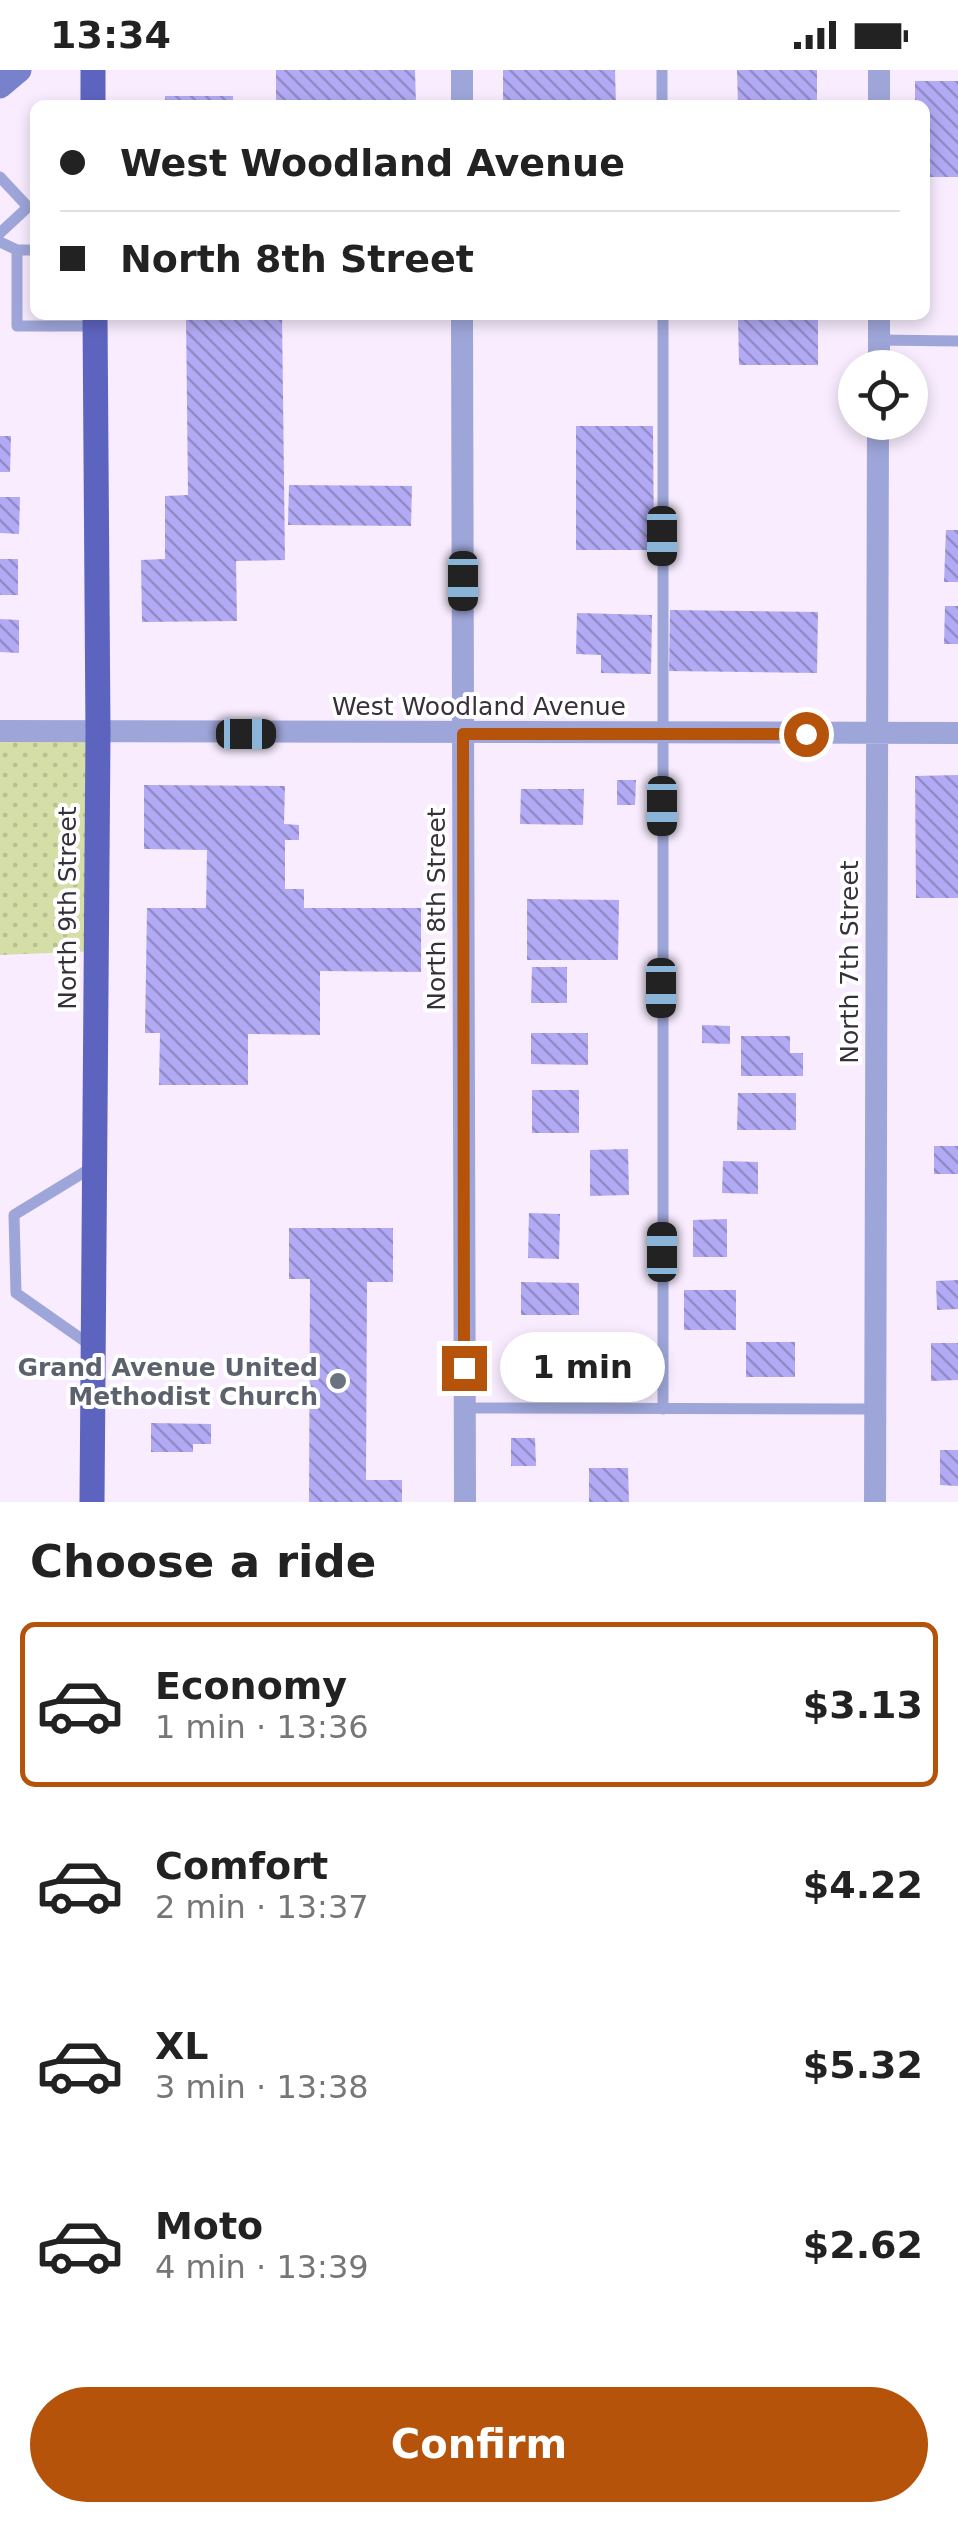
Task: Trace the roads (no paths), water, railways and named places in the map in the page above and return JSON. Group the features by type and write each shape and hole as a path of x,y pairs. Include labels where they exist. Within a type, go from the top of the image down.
{"main road":[{"path":"0,86 19,70"},
{"path":"93,70 93,100"},
{"name":"North 9th Street","path":"92,1502 98,732 95,320"}],"street":[{"path":"462,70 462,100"},
{"path":"879,100 880,70"},
{"name":"North 8th Street","path":"462,320 465,1502"},
{"path":"879,320 879,350"},
{"name":"North 7th Street","path":"875,1502 878,440"},
{"name":"West Woodland Avenue","path":"0,731 958,732"}],"lane":[{"path":"662,70 662,100"},
{"path":"0,177 28,207 5,225"},
{"path":"0,242 17,250 30,250"},
{"path":"17,250 18,326 95,320"},
{"path":"663,320 663,1408"},
{"path":"879,340 958,341"},
{"path":"94,1348 16,1293 14,1215 95,1166"},
{"path":"465,1408 875,1408"}],"place":[{"name":"Grand Avenue United Methodist Church","path":"338,1381"}]}
